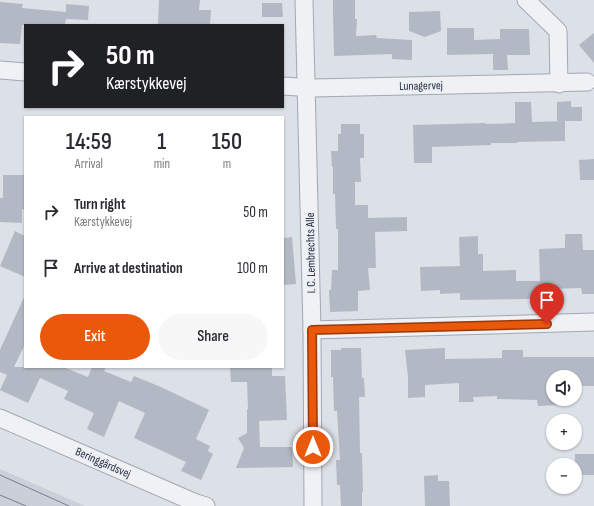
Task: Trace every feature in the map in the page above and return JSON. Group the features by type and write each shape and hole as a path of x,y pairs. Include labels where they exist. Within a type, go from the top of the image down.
{"street":[{"name":"I. C. Lembrechts Alle","path":"304,0 312,330 313,506"},
{"path":"526,0 558,31 559,84"},
{"path":"0,70 24,72"},
{"name":"Lunagervej","path":"284,86 307,88 559,84 587,82"},
{"path":"312,330 594,322"},
{"name":"Beringgårdsvej","path":"0,418 206,506"}],"shaded area":[{"path":"0,469 85,506 0,506"}],"building":[{"path":"159,0 200,0 199,10 211,10 210,24 158,24"},
{"path":"333,0 355,0 355,19 357,19 356,36 376,35 377,38 412,40 412,60 392,59 392,54 334,56"},
{"path":"0,2 23,4 22,8 66,12 66,4 89,6 88,20 66,19 65,24 24,24 22,25 20,44 0,43"},
{"path":"262,3 282,3 283,17 262,17"},
{"path":"440,11 441,31 425,37 409,31 409,12"},
{"path":"447,28 474,28 474,40 500,39 500,29 529,29 530,55 507,55 508,70 493,70 493,54 447,55"},
{"path":"594,33 594,63 579,45"},
{"path":"571,101 571,107 582,107 582,121 557,121 557,102"},
{"path":"515,102 531,102 532,122 565,121 565,141 491,143 491,145 432,147 432,163 414,163 413,125 515,123"},
{"path":"341,124 360,124 360,134 364,134 364,158 360,158 361,182 355,182 355,205 368,205 368,218 407,217 407,231 375,232 376,268 368,268 370,290 358,291 358,311 330,312 329,290 331,290 332,270 338,270 338,229 336,229 335,194 333,194 333,167 331,151 338,151 338,134 341,134"},
{"path":"594,159 594,180 580,180 579,160"},
{"path":"3,175 24,175 24,210 22,209 22,223 0,222 0,198 3,198"},
{"path":"15,231 24,236 24,277 0,266"},
{"path":"565,234 582,234 583,250 594,250 594,294 582,294 581,288 549,289 549,294 535,294 535,298 529,299 460,300 460,293 440,294 440,290 421,291 420,267 460,266 459,237 478,236 478,254 483,254 483,271 516,270 516,281 540,281 539,249 565,248"},
{"path":"292,237 296,284 284,285 284,238"},
{"path":"24,297 24,346 14,367 66,368 88,377 92,368 106,368 104,371 131,382 134,376 209,410 196,439 210,446 208,451 213,454 201,480 181,471 186,462 134,438 145,413 119,401 104,437 87,429 94,413 64,399 68,391 40,378 28,403 0,390 7,375 0,372 0,350"},
{"path":"341,348 361,348 362,378 364,378 365,397 359,397 360,453 362,453 362,506 341,506 340,485 337,485 336,460 340,460 337,411 334,411 333,377 331,377 331,350 341,350"},
{"path":"445,348 445,359 502,358 502,350 523,350 523,357 594,357 594,386 582,386 582,370 546,370 546,406 538,406 537,400 497,399 497,396 473,397 474,402 459,402 459,383 425,385 425,397 408,398 408,377 405,350"},
{"path":"230,368 272,368 272,376 285,376 287,420 259,421 260,447 292,447 293,467 236,468 244,448 238,438 247,433 247,382 231,382"},
{"path":"575,454 594,454 594,475 582,475 582,458 575,458"},
{"path":"438,475 438,481 449,481 450,506 425,506 424,476"}],"tram line":[{"path":"0,475 69,506"},
{"path":"0,495 26,506"}],"route":[{"path":"313,447 312,330 547,324"}]}
